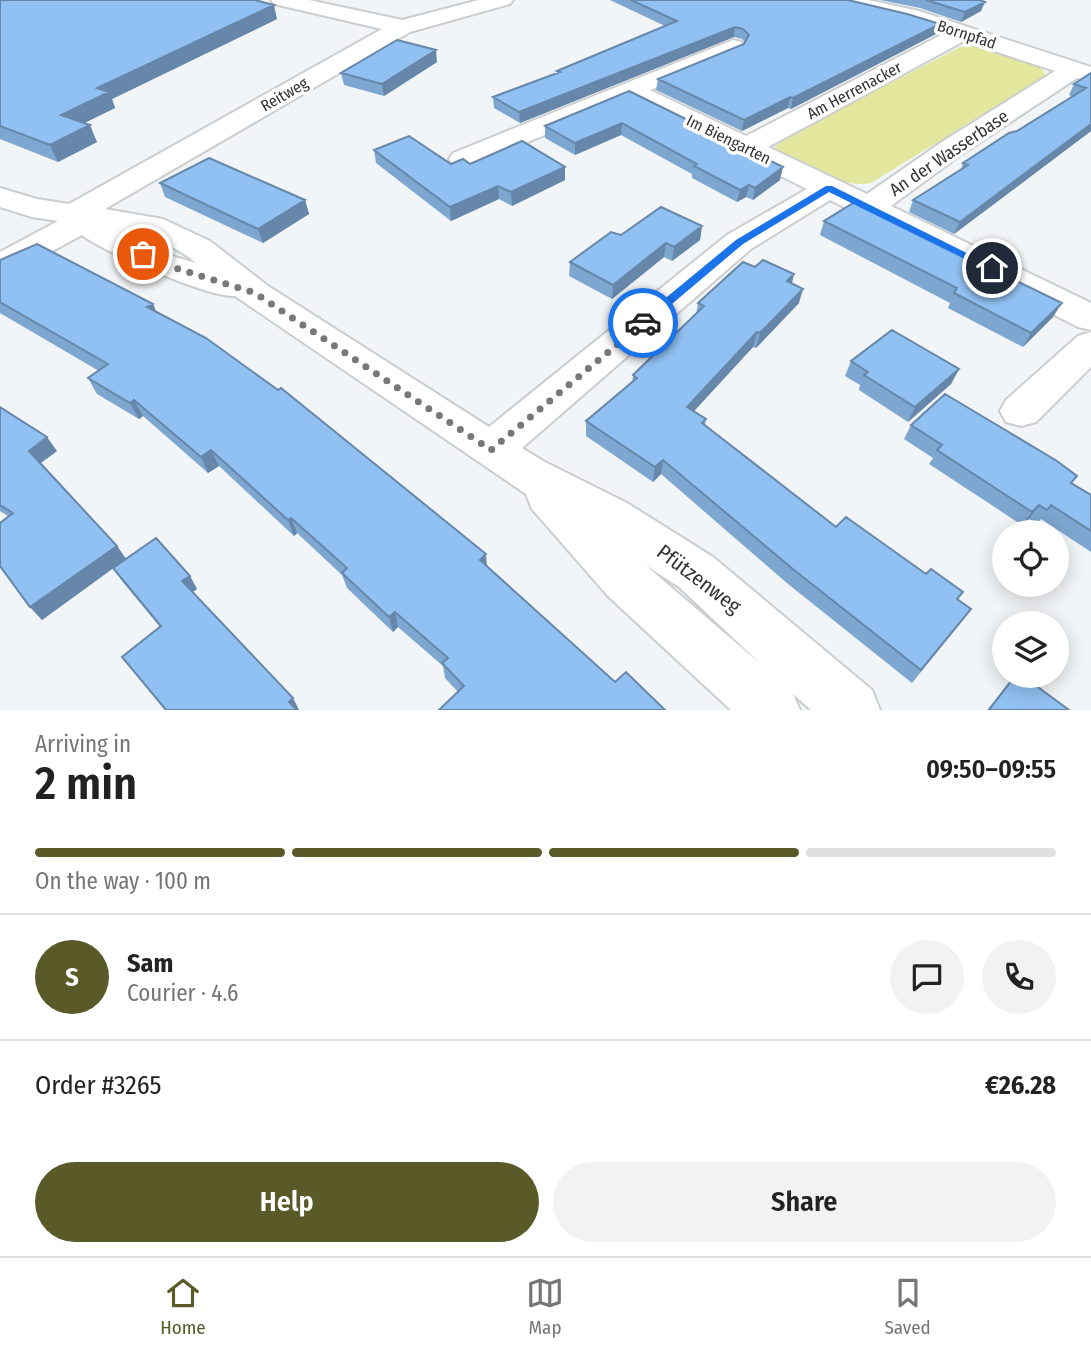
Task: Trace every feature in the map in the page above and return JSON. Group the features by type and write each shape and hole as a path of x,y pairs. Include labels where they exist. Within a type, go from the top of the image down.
{"street":[{"path":"281,0 402,27"},
{"name":"Reitweg","path":"0,266 402,27 503,0"},
{"name":"Bornpfad","path":"841,0 911,16 1082,72"},
{"name":"Am Herrenacker","path":"747,147 961,33"},
{"path":"463,159 733,47"},
{"name":"An der Wasserbase","path":"869,207 952,148 1082,72"},
{"name":"Im Biengarten","path":"629,90 829,188"},
{"name":"Pfützenweg","path":"0,176 52,193 95,230 163,264 255,293 509,462 611,517 696,572 819,700"},
{"path":"509,462 739,242 829,188 1091,318"},
{"name":"Pfützenweg","path":"0,197 32,208 81,216"},
{"path":"1021,411 1091,345"},
{"name":"Pfützenweg","path":"509,462 626,580 772,710"}],"green space":[{"path":"975,46 1040,66 1046,76 871,183 836,180 797,164 777,151 775,147 780,140 960,47"}],"building":[{"path":"0,0 255,0 274,5 97,88 109,92 61,115 90,125 50,145 0,126"},
{"path":"631,0 848,0 940,24 744,120 658,79 744,44 749,35 743,29 735,27 519,112 493,97 560,72 557,71 677,21"},
{"path":"926,0 980,0 985,2 965,12"},
{"path":"397,40 436,50 382,84 341,73"},
{"path":"1091,73 1091,124 960,222 913,200 968,165 963,163 1009,133 1017,131 1086,88 1074,84"},
{"path":"629,91 783,167 755,188 749,185 740,190 622,123 575,143 545,126"},
{"path":"409,136 451,164 463,159 470,164 522,141 565,167 511,192 498,186 450,207 374,150"},
{"path":"209,158 305,200 258,229 160,183"},
{"path":"855,202 1062,303 1031,333 954,293 957,288 824,221"},
{"path":"661,207 702,226 674,247 666,243 613,285 570,262 611,232 621,235"},
{"path":"37,244 153,304 147,307 206,338 278,390 281,388 486,554 480,560 615,682 626,672 665,710 439,710 464,686 442,663 448,658 395,612 389,617 342,573 347,568 291,518 288,520 211,450 201,457 134,400 130,403 88,378 108,364 0,302 0,260"},
{"path":"763,260 794,274 787,281 803,289 760,333 757,332 687,407 706,419 702,423 836,527 846,517 926,574 931,569 963,592 957,599 971,609 921,670 794,570 663,460 655,467 586,421 637,378 633,375 704,306 698,303 743,262 755,267"},
{"path":"892,330 959,369 915,407 864,375 868,372 851,361"},
{"path":"945,394 1057,461 1077,476 1071,483 1091,495 1091,531 1051,505 1047,510 1039,505 1032,512 937,450 942,445 911,425"},
{"path":"0,407 47,437 29,451 117,546 30,607 0,566 0,523 13,513 0,505"},
{"path":"156,538 190,576 182,581 293,698 289,702 297,710 166,710 122,657 161,626 113,568"},
{"path":"1006,688 1039,688 1069,710 989,710"}],"way so far":[{"path":"143,254 163,264 255,293 491,450 643,323"}],"route":[{"path":"643,323 739,242 829,188 992,268"}]}
